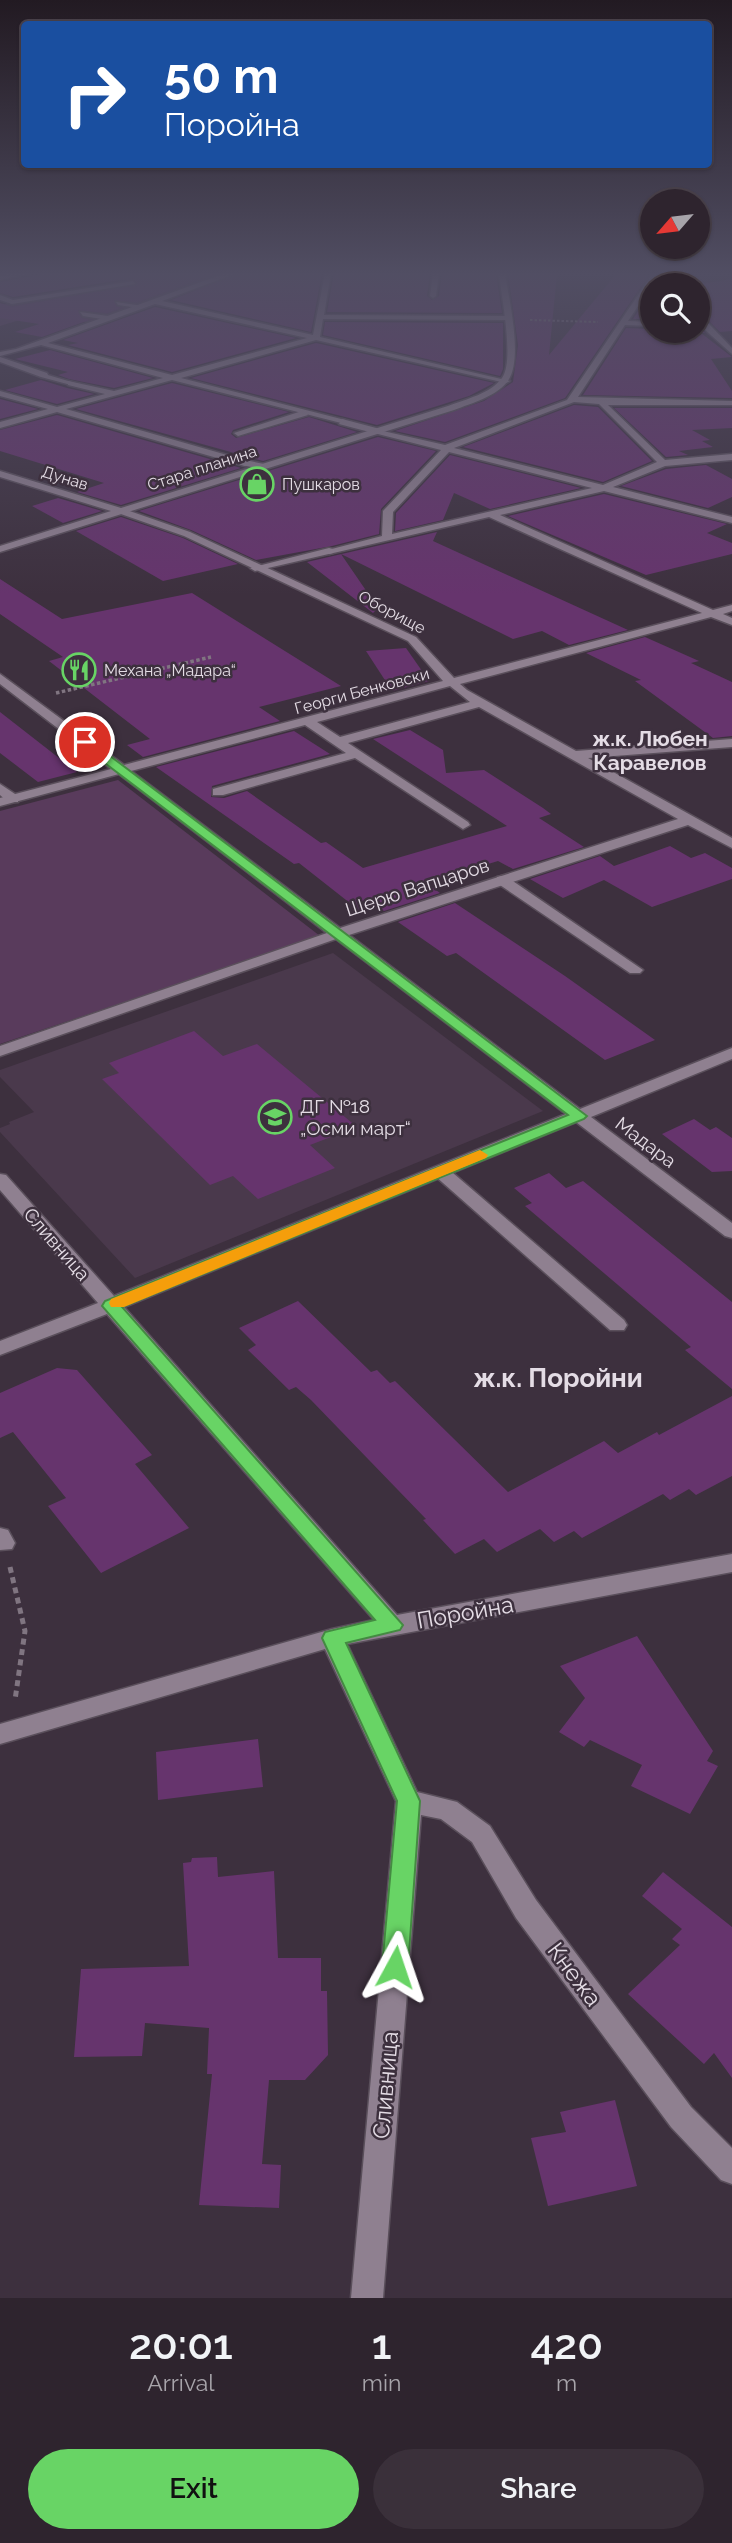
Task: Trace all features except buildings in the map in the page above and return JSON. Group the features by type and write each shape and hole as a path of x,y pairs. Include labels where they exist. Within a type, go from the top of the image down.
{"street":[{"path":"62,380 114,394"},
{"path":"0,425 163,380"},
{"path":"186,380 732,520"},
{"path":"387,537 388,511 448,447 570,402 586,380"},
{"name":"Стара планина","path":"2,548 451,408 501,386 506,381"},
{"path":"0,393 261,466"},
{"path":"574,399 601,402 732,403"},
{"path":"601,402 663,463"},
{"path":"238,433 306,413"},
{"path":"256,568 603,488 663,463 732,457"},
{"name":"Дунав","path":"0,474 121,510"},
{"name":"Оборище","path":"121,510 187,534 412,639 426,650 439,671 463,693 732,844"},
{"path":"490,514 732,622"},
{"name":"Георги Бенковски","path":"6,801 732,608"},
{"name":"Мадара","path":"0,678 732,1232"},
{"path":"340,741 480,703"},
{"path":"309,722 463,825"},
{"path":"576,755 732,743"},
{"path":"218,792 356,754"},
{"path":"0,789 6,801"},
{"name":"Щерю Вапцаров","path":"0,1051 337,933 688,820"},
{"path":"502,880 635,970"},
{"path":"0,1348 111,1306 732,1053"},
{"path":"440,1171 617,1325"},
{"name":"Сливница","path":"0,1179 392,1625"},
{"name":"Поройна","path":"5,1733 332,1638 732,1563"},
{"path":"332,1638 409,1801"},
{"name":"Сливница","path":"367,2298 409,1801"},
{"name":"Кнежа","path":"409,1801 448,1810 481,1834 526,1909 681,2117 732,2169"}],"path":[{"path":"28,699 211,657"},
{"path":"2,1539 25,1631 5,1733"}],"shaded area":[{"path":"118,780 320,936 0,1044 0,811"},
{"name":"ДГ №18 „Осми март“","path":"333,953 543,1111 135,1278 0,1132 0,1128 10,1124 9,1122 34,1112 0,1077 0,1070"}],"slow traffic":[{"path":"117,1303 480,1155"}],"place":[{"name":"Пушкаров","path":"257,484"},
{"name":"Механа „Мадара“","path":"79,670"},
{"name":"ДГ №18 „Осми март“","path":"275,1117"}],"district":[{"name":"ж.к. Любен Каравелов","path":"650,750"},
{"name":"ж.к. Поройни","path":"558,1378"}],"route":[{"path":"85,742 579,1116 111,1306 392,1625 332,1638 409,1801 395,1967"}]}
